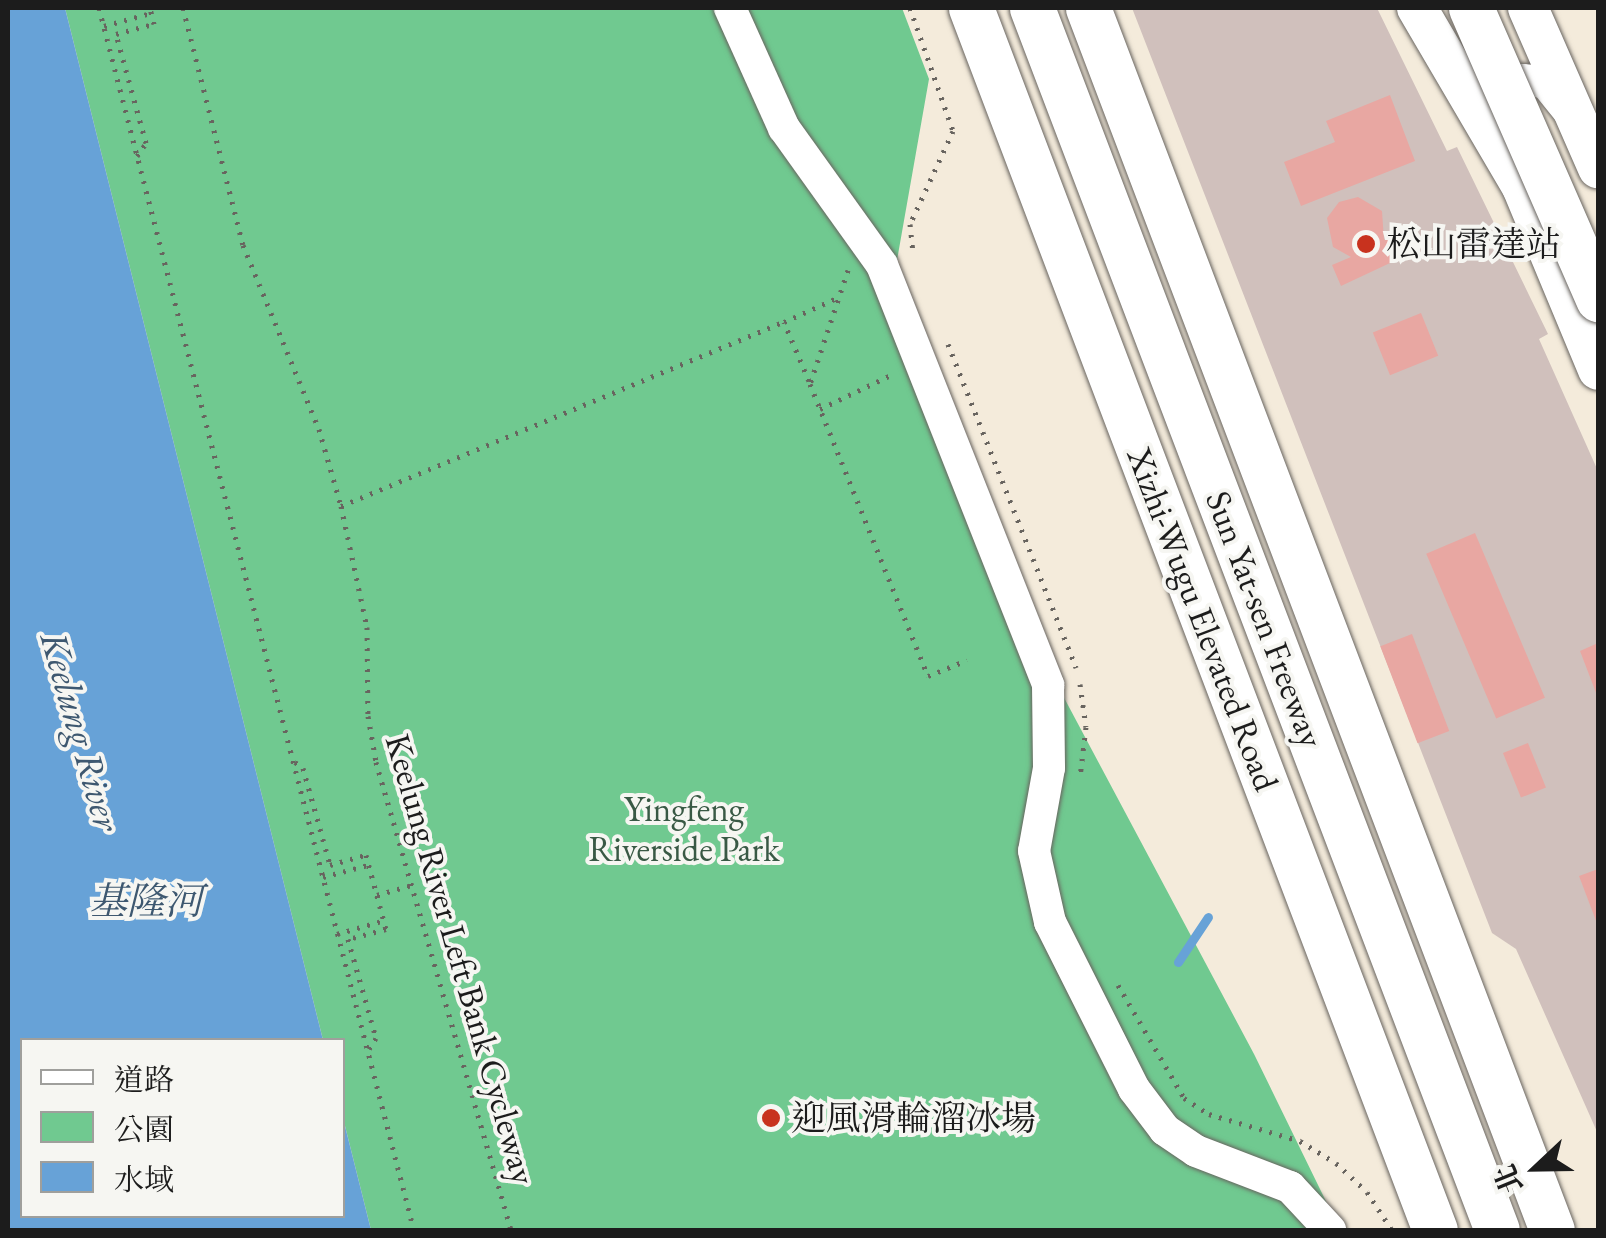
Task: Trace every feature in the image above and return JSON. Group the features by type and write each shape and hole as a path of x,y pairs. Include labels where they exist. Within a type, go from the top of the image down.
{"highway":[{"name":"Xizhi-Wugu Elevated Road","path":"971,8 1435,1230"},
{"name":"Sun Yat-sen Freeway","path":"1032,8 1496,1230"},
{"name":"Sun Yat-sen Freeway","path":"1088,8 1552,1230"},
{"path":"1471,8 1598,299"}],"main road":[{"path":"1417,8 1522,187 1598,370"},
{"path":"1528,8 1595,160"}],"lane":[{"path":"730,8 784,128 882,264 1048,685 1049,768 1034,852 1050,922 1134,1089 1165,1130 1196,1151 1290,1186 1330,1230"},
{"path":"1522,187 1503,96 1522,80 1544,82 1595,160"}],"path":[{"path":"99,8 414,1230"},
{"name":"Keelung River Left Bank Cycleway","path":"184,8 243,245 313,414 341,506 364,612 376,762 511,1230"},
{"path":"104,26 150,10 154,24 116,34 146,143 137,156"},
{"path":"810,384 852,256 859,267"},
{"path":"341,506 838,298"},
{"path":"784,322 928,676 968,660"},
{"path":"820,408 888,379 899,368"},
{"path":"293,760 303,768 330,865 366,855 384,920 386,929 348,940 376,1038 368,1052"},
{"path":"323,877 368,865"},
{"path":"377,895 412,886"},
{"path":"337,934 384,920"}],"shaded area":[{"path":"1132,8 1377,8 1447,151 1457,147 1548,334 1539,339 1598,471 1598,1134 1516,949 1492,933"}],"green space":[{"name":"Yingfeng Riverside Park","path":"65,8 902,8 929,79 896,266 1061,692 1254,1054 1340,1230 371,1230 345,1126 345,1038 322,1038"}],"water":[{"name":"基隆河","path":"8,8 65,8 322,1038 20,1038 20,1218 345,1218 345,1126 371,1230 8,1230"}],"building":[{"path":"1390,95 1415,161 1301,206 1284,162 1335,142 1326,121"},
{"name":"松山雷達站","path":"1358,197 1382,211 1384,240 1397,235 1405,256 1341,286 1332,265 1351,257 1333,247 1327,218 1339,202"},
{"path":"1421,313 1438,356 1390,375 1373,332"},
{"path":"1475,533 1545,698 1496,718 1426,554"},
{"path":"1412,634 1449,731 1418,743 1380,646"},
{"path":"1598,643 1598,698 1580,651"},
{"path":"1528,743 1546,788 1521,798 1503,753"},
{"path":"1598,869 1598,926 1579,876"}],"waterway":[{"path":"1178,962 1208,917"}],"place":[{"name":"松山雷達站","path":"1366,244"},
{"name":"迎風滑輪溜冰場","path":"771,1118"}],"water label":[{"name":"Keelung River","path":"81,731"}]}
